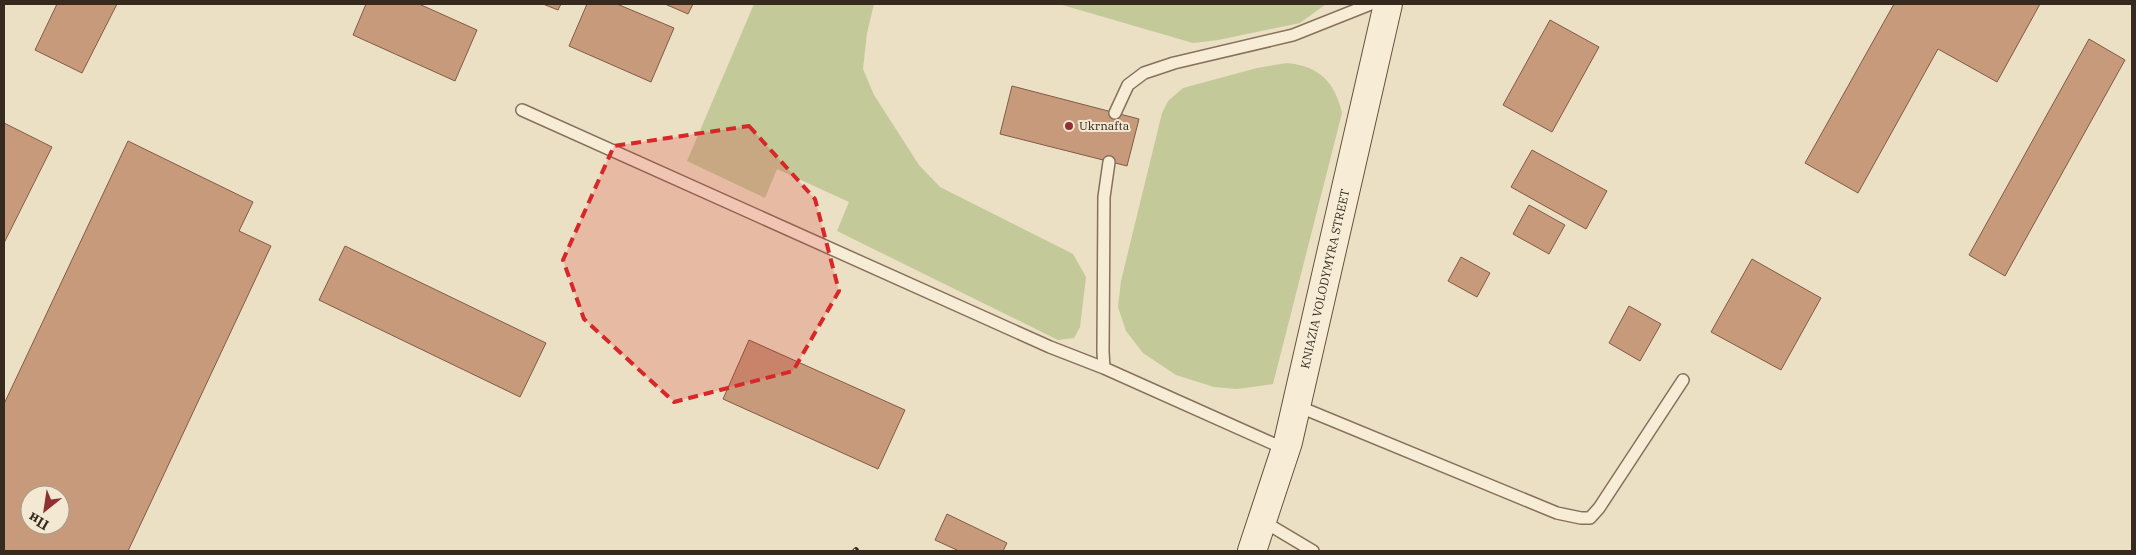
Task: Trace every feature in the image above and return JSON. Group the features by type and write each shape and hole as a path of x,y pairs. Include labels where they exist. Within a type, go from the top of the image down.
{"main road":[{"name":"KNIAZIA VOLODYMYRA STREET","path":"1252,551 1285,449 1388,4"}],"lane":[{"path":"1115,113 1128,85 1144,73 1174,63 1293,35 1371,4"},
{"path":"522,110 1050,347 1104,368 1285,449"},
{"path":"1104,368 1104,197 1109,162"},
{"path":"1295,405 1557,514 1590,518 1599,508 1683,380"},
{"path":"1261,520 1314,551"}],"highlighted area":[{"path":"749,126 815,199 839,291 793,371 674,402 584,319 563,260 614,146"}],"green space":[{"path":"754,4 874,4 867,33 863,69 874,95 919,165 940,187 1073,254 1086,277 1080,327 1074,338 1058,340 837,231 849,202 777,169 765,198 687,161"},
{"path":"1059,4 1326,4 1300,23 1218,40 1193,43"},
{"path":"1287,63 1308,68 1324,78 1335,93 1342,113 1273,384 1237,389 1214,387 1176,375 1143,353 1126,331 1118,307 1121,281 1162,113 1168,101 1183,88 1257,68"}],"building":[{"path":"57,4 117,4 82,73 35,50"},
{"path":"366,4 419,4 477,30 455,81 353,35"},
{"path":"543,4 561,4 558,10"},
{"path":"587,4 617,4 674,28 651,82 569,46"},
{"path":"665,4 693,4 688,14"},
{"path":"1894,4 2040,4 1997,82 1938,49 1858,193 1805,163"},
{"path":"1550,20 1599,47 1552,132 1503,105"},
{"path":"2089,39 2125,60 2005,276 1969,255"},
{"name":"Ukrnafta","path":"1012,86 1139,119 1127,166 1000,134"},
{"path":"4,123 52,147 4,243"},
{"path":"128,141 253,202 239,231 271,246 128,551 4,551 4,404"},
{"path":"1532,150 1607,191 1586,229 1511,187"},
{"path":"1529,205 1565,225 1549,254 1513,234"},
{"path":"345,246 546,343 520,397 319,300"},
{"path":"1461,257 1490,273 1477,297 1448,281"},
{"path":"1752,259 1821,298 1781,370 1711,332"},
{"path":"1629,306 1661,324 1640,361 1609,343"},
{"path":"749,340 905,410 878,469 723,399"},
{"path":"947,514 1007,543 1003,551 959,551 935,540"}],"place":[{"name":"Ukrnafta","path":"1069,126"}]}
